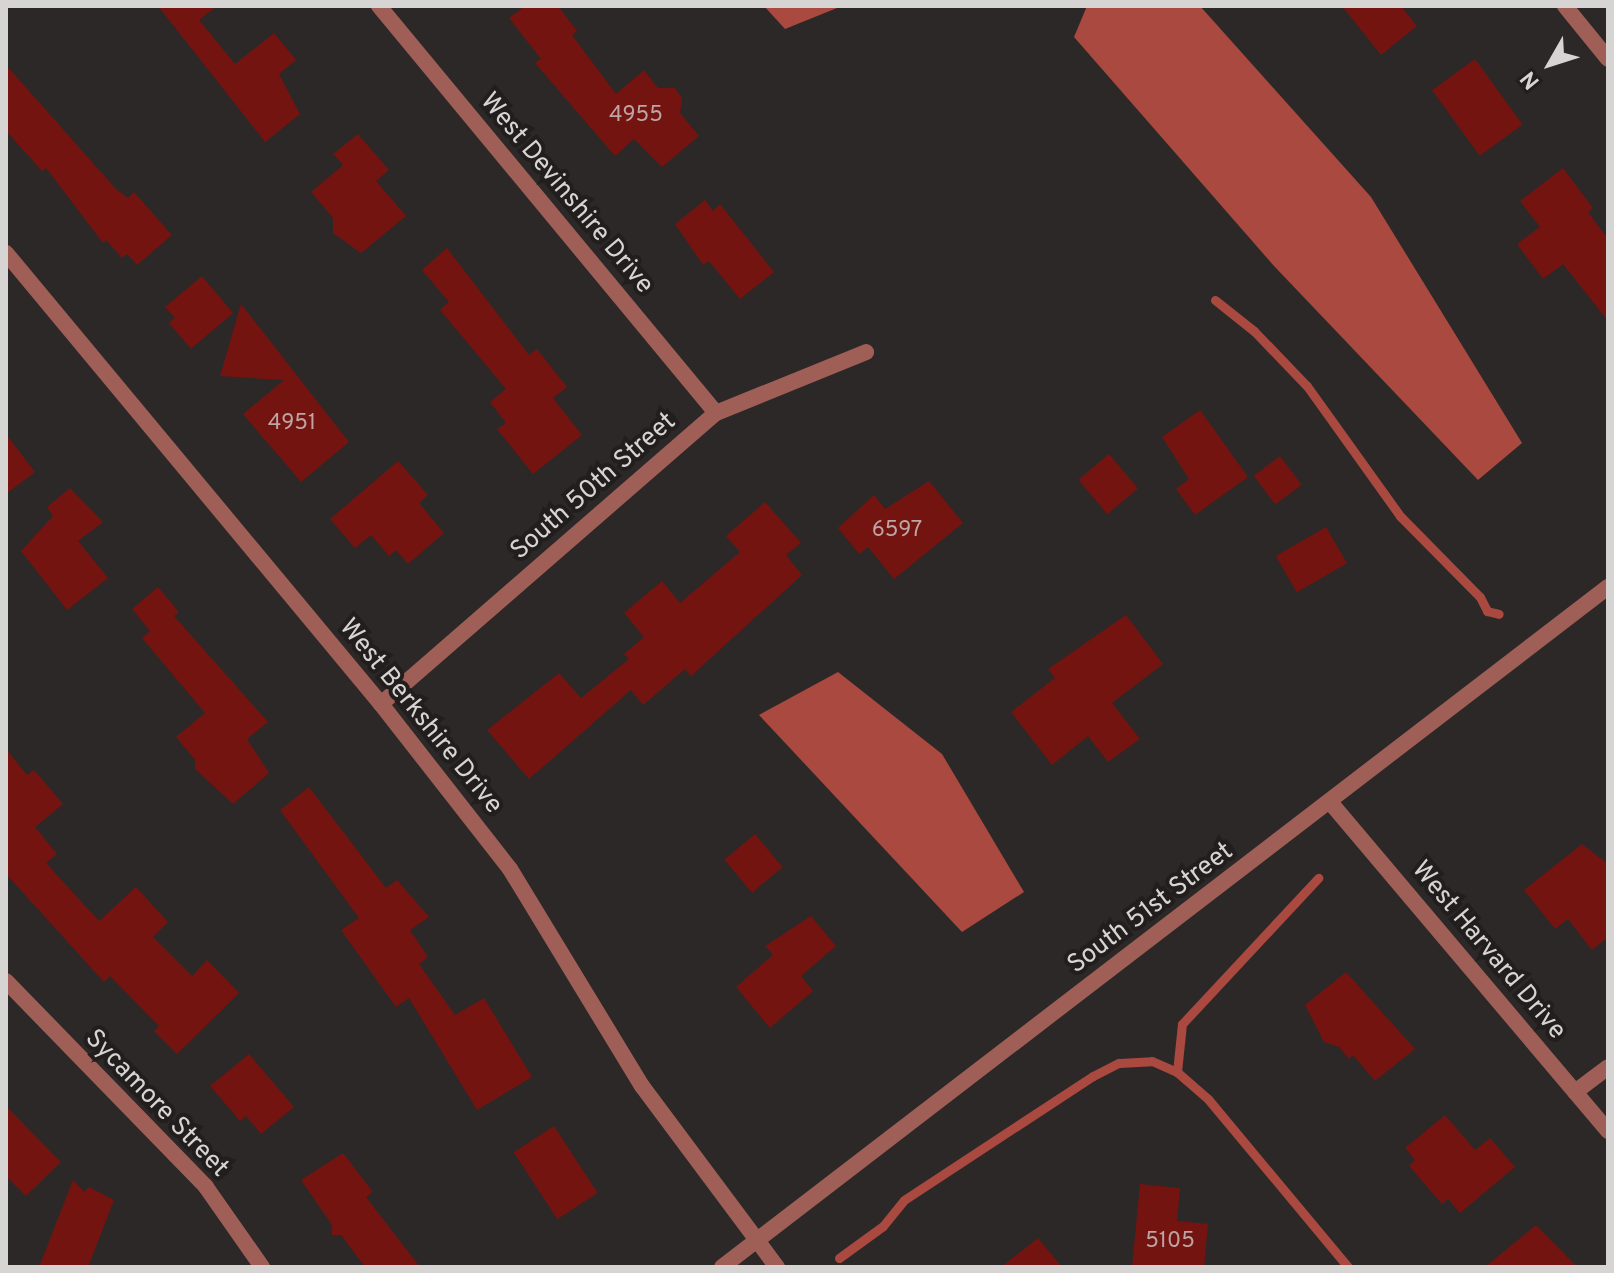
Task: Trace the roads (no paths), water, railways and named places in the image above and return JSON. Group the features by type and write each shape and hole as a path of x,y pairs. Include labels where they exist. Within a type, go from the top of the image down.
{"street":[{"name":"West Devinshire Drive","path":"379,6 716,413"},
{"path":"1565,6 1608,59"},
{"name":"West Berkshire Drive","path":"6,253 381,704 510,869 642,1086 777,1267"},
{"name":"South 50th Street","path":"381,704 716,413 866,352"},
{"name":"South 51st Street","path":"722,1267 1608,587"},
{"name":"West Harvard Drive","path":"1330,802 1608,1131"},
{"name":"Sycamore Street","path":"6,981 206,1187 260,1266"},
{"path":"1575,1092 1608,1067"}],"waterway":[{"path":"1215,300 1254,331 1307,386 1400,516 1480,597 1487,611 1499,614"},
{"path":"1177,1072 1182,1024 1318,878"},
{"path":"839,1258 883,1226 904,1200 1093,1076 1119,1063 1152,1061 1177,1072 1208,1099 1348,1267"}]}
